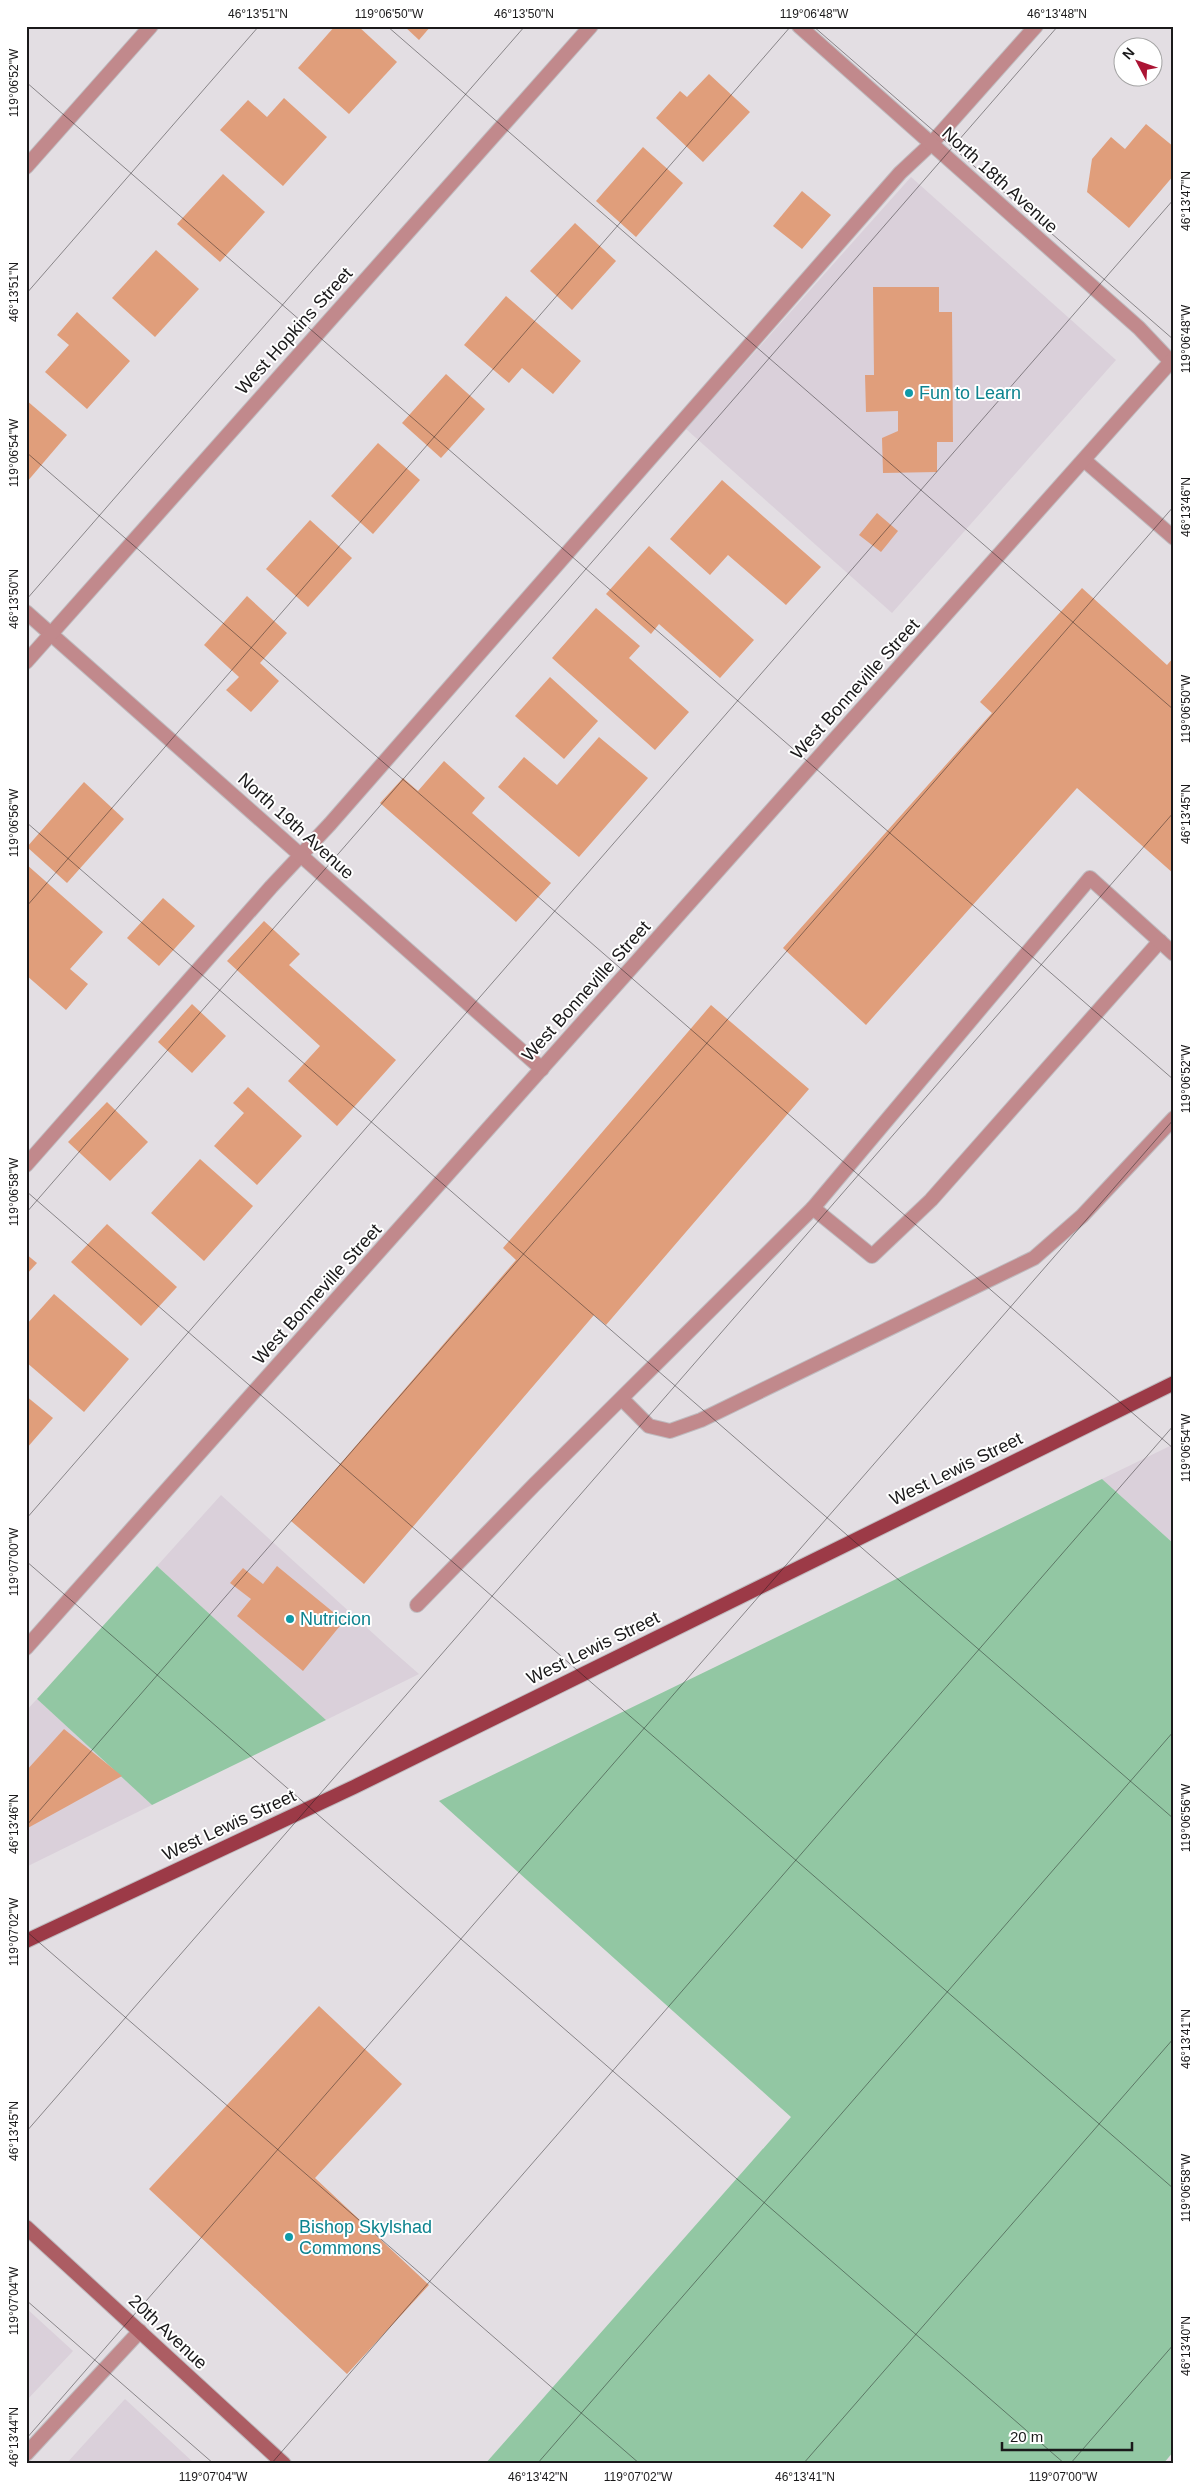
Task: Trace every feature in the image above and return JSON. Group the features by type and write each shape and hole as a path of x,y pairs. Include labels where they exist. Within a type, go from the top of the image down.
{"main road":[{"name":"West Lewis Street","path":"26,1941 354,1787 1174,1383"},
{"name":"20th Avenue","path":"26,2227 284,2464"}],"street":[{"path":"26,167 151,26"},
{"name":"West Hopkins Street","path":"26,662 591,26"},
{"name":"North 18th Avenue","path":"799,26 1151,339 1173,362"},
{"path":"26,1164 301,856 900,173 932,144 1036,26"},
{"name":"West Bonneville Street","path":"26,1648 1173,362"},
{"path":"1084,460 1174,538"},
{"name":"North 19th Avenue","path":"26,612 542,1069"},
{"path":"417,1605 535,1484 813,1208 1090,878 1174,954"},
{"path":"813,1208 872,1256 931,1200 1160,941"},
{"path":"622,1399 649,1426 670,1431 686,1426 702,1420 1034,1258 1082,1216 1174,1118"},
{"path":"26,2454 140,2331"}],"shaded area":[{"path":"911,177 1116,360 892,613 686,429"},
{"path":"1174,1444 1174,1544 1102,1479"},
{"path":"221,1495 419,1674 326,1720 157,1566"},
{"path":"37,1699 152,1805 26,1867 26,1711"},
{"path":"26,2308 73,2351 26,2401"},
{"path":"125,2399 195,2464 66,2464"}],"green space":[{"path":"1102,1479 1174,1544 1174,2451 1163,2464 485,2464 791,2117 439,1801"},
{"path":"157,1566 326,1720 152,1805 37,1699"}],"building":[{"path":"335,26 358,26 397,62 349,114 298,68"},
{"path":"404,26 431,26 419,40"},
{"path":"709,74 750,112 703,162 656,118 680,91 687,97"},
{"path":"284,98 327,137 283,186 220,130 248,100 267,117"},
{"path":"1146,124 1174,147 1174,175 1129,228 1087,192 1092,159 1111,137 1125,149"},
{"path":"643,147 683,183 636,237 596,201"},
{"path":"223,174 265,212 220,262 177,224"},
{"path":"802,191 831,215 802,249 773,226"},
{"path":"575,223 616,261 572,310 530,271"},
{"path":"156,250 199,289 155,337 112,298"},
{"name":"Fun to Learn","path":"873,287 939,287 939,312 952,312 953,442 937,442 937,472 883,473 882,438 898,431 898,411 866,412 865,375 874,375"},
{"path":"506,296 581,361 553,394 522,368 509,383 464,345"},
{"path":"77,312 130,361 87,409 45,372 69,345 57,335"},
{"path":"446,374 485,409 441,458 402,423"},
{"path":"26,400 67,435 26,483"},
{"path":"378,443 420,480 373,534 331,496"},
{"path":"722,480 821,567 786,605 728,555 710,575 670,539"},
{"path":"877,513 898,531 881,552 859,535"},
{"path":"310,520 352,558 308,607 266,569"},
{"path":"649,546 754,640 720,678 659,624 651,634 606,594"},
{"path":"1082,588 1167,665 1174,657 1174,874 1077,788 866,1025 783,948 992,713 980,702"},
{"path":"247,596 287,633 260,663 279,681 251,712 226,690 239,677 204,645"},
{"path":"596,608 640,646 629,658 689,712 655,750 552,658"},
{"path":"550,677 598,721 564,759 515,716"},
{"path":"599,737 648,778 579,857 498,787 524,757 557,785"},
{"path":"444,761 485,798 472,813 551,883 516,922 380,803 403,778 418,791"},
{"path":"84,782 124,819 67,883 27,847"},
{"path":"26,864 103,932 70,969 88,984 66,1010 26,975"},
{"path":"163,898 195,926 159,966 127,938"},
{"path":"264,921 300,954 289,965 396,1060 337,1126 288,1081 320,1046 227,961"},
{"path":"192,1004 226,1036 192,1073 158,1042"},
{"path":"711,1005 809,1089 606,1325 594,1315 364,1584 291,1521 516,1260 503,1248"},
{"path":"248,1087 302,1136 257,1185 214,1146 244,1113 233,1103"},
{"path":"107,1102 148,1142 110,1181 68,1142"},
{"path":"200,1159 253,1206 204,1261 151,1213"},
{"path":"107,1224 177,1287 141,1326 71,1262"},
{"path":"26,1254 37,1263 26,1275"},
{"path":"54,1294 129,1359 84,1412 26,1362 26,1325"},
{"path":"26,1396 53,1418 26,1449"},
{"name":"Nutricion","path":"277,1566 344,1621 303,1671 237,1616 251,1599 230,1583 243,1568 263,1584"},
{"path":"64,1729 122,1776 26,1829 26,1771"},
{"name":"Bishop Skylshad Commons","path":"319,2006 402,2084 315,2178 429,2285 347,2374 149,2189"}],"place":[{"name":"Fun to Learn","path":"909,393"},
{"name":"Nutricion","path":"290,1619"},
{"name":"Bishop Skylshad Commons","path":"289,2237"}]}
